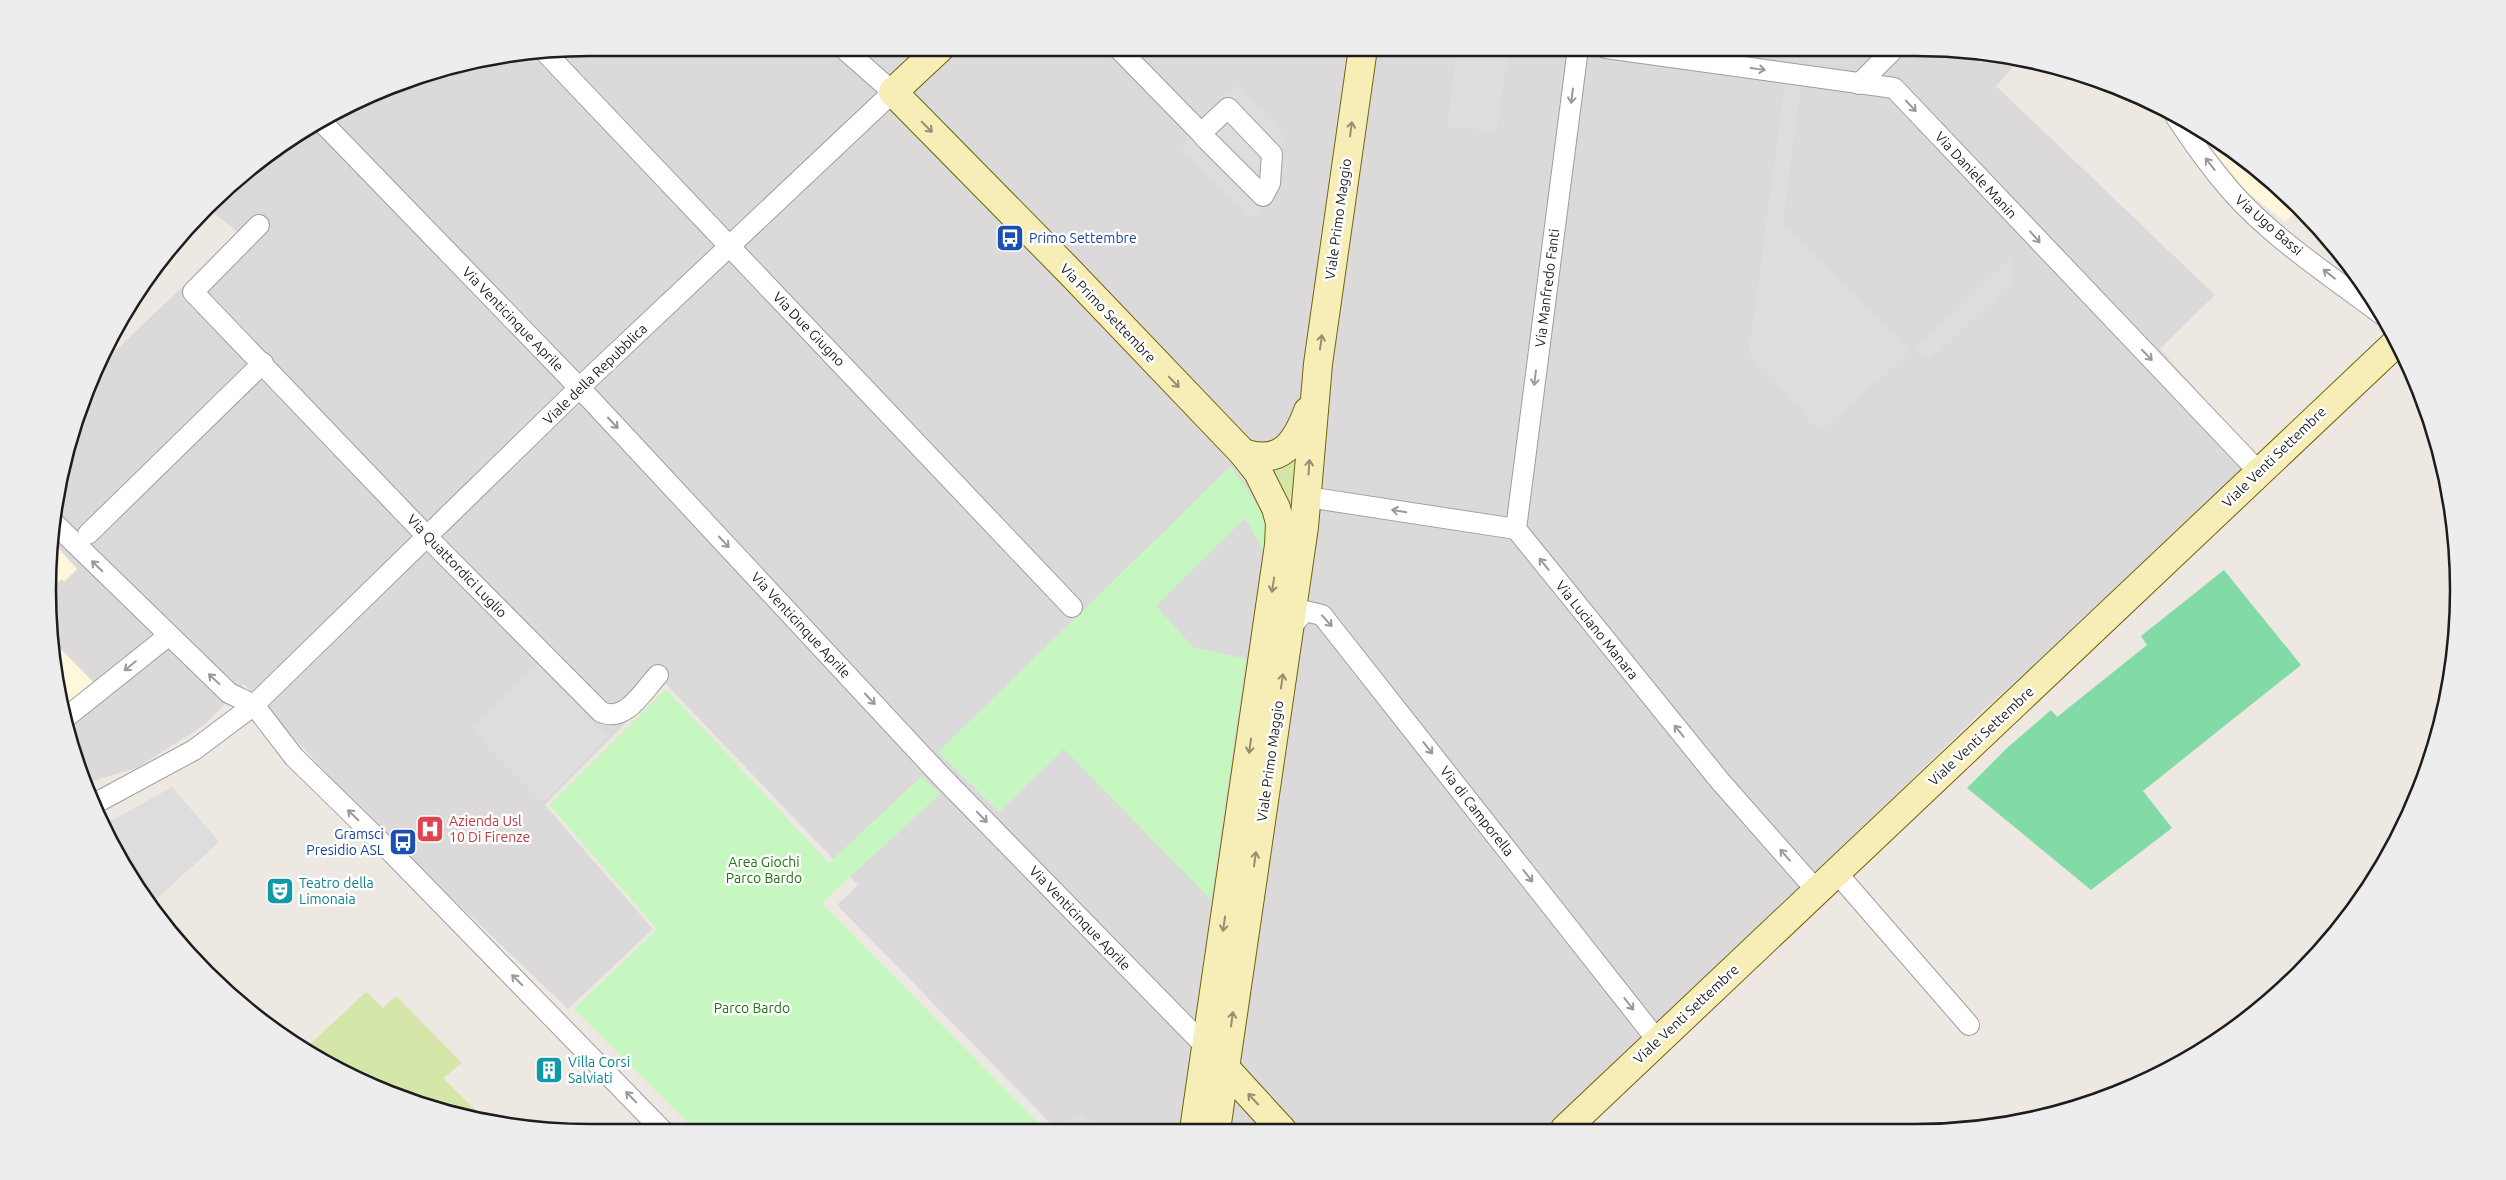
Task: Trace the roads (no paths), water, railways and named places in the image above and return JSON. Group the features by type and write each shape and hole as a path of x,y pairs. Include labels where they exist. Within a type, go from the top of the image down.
{"main road":[{"name":"Viale della Repubblica","path":"893,92 931,56"},
{"name":"Viale Primo Maggio","path":"1217,1124 1307,497 1315,390 1362,56"},
{"name":"Via Primo Settembre","path":"893,92 1070,272 1243,453 1269,492 1280,523 1280,537"},
{"name":"Viale Venti Settembre","path":"1570,1124 2391,347"},
{"name":"Viale Primo Maggio","path":"1243,453 1262,457 1273,456 1283,451 1298,434 1315,390"},
{"name":"Viale Primo Maggio","path":"1195,1124 1280,537"},
{"name":"Via Venticinque Aprile","path":"1206,1047 1276,1124"}],"street":[{"name":"Via Primo Settembre","path":"852,56 893,92"},
{"path":"1126,56 1201,133"},
{"name":"Via Manfredo Fanti","path":"1516,529 1577,56"},
{"name":"Via Daniele Manin","path":"1662,56 1894,88 2259,472"},
{"path":"1859,84 1887,56"},
{"name":"Via Due Giugno","path":"550,58 1072,606"},
{"name":"Viale della Repubblica","path":"100,801 194,750 254,705 579,388 893,92"},
{"name":"Via Venticinque Aprile","path":"326,126 579,388 941,776 1206,1047"},
{"name":"Via Ugo Bassi","path":"2183,128 2232,192 2273,230 2365,302"},
{"name":"Via Quattordici Luglio","path":"259,226 193,292 263,363 427,537 601,712 608,715 621,714 658,675"},
{"path":"88,534 263,363"},
{"path":"1307,497 1516,529"},
{"path":"60,528 168,636 229,693 254,705 294,757 400,861 656,1124"},
{"name":"Via Luciano Manara","path":"1516,529 1720,781 1817,891"},
{"name":"Via di Camporella","path":"1289,629 1304,612 1322,615 1657,1040"},
{"path":"71,714 168,636"},
{"path":"1836,872 1970,1025"}],"place":[{"name":"Primo Settembre","path":"1010,238"},
{"name":"Azienda Usl 10 Di Firenze","path":"430,829"},
{"name":"Gramsci Presidio ASL","path":"403,842"},
{"name":"Teatro della Limonaia","path":"280,891"},
{"name":"Villa Corsi Salviati","path":"549,1070"}],"park label":[{"name":"Area Giochi Parco Bardo","path":"764,870"},
{"name":"Parco Bardo","path":"752,1008"}]}
